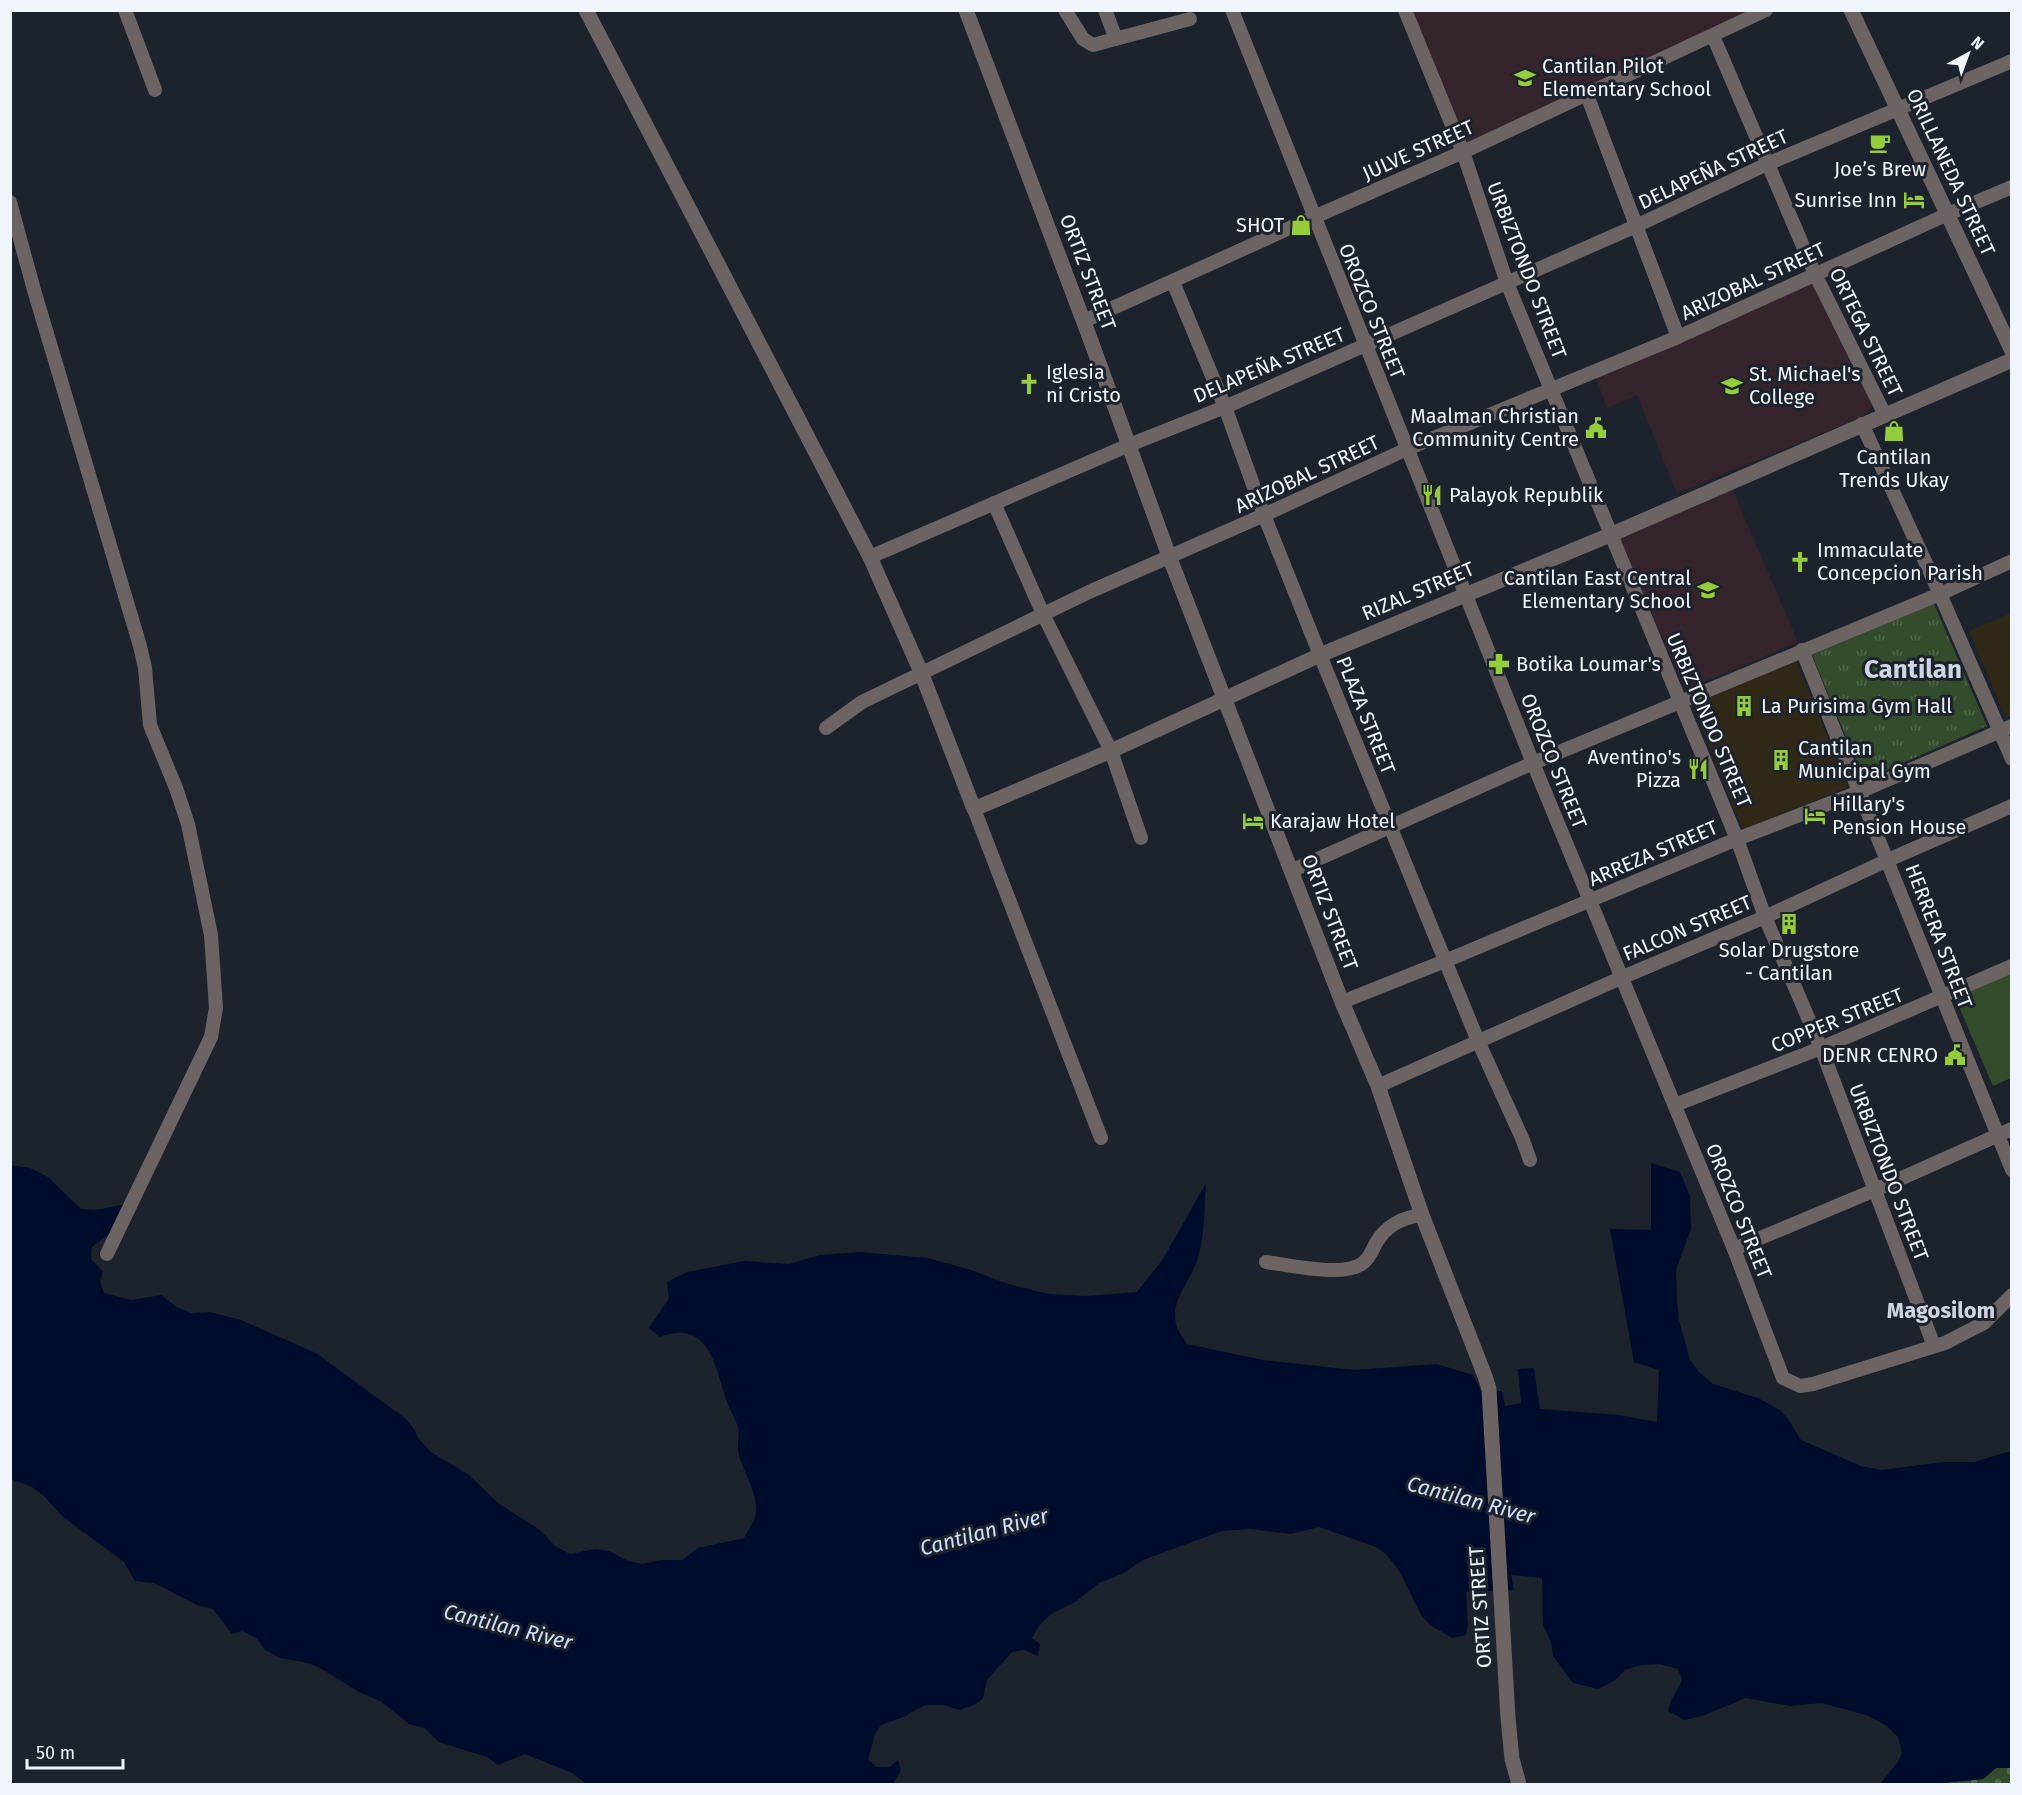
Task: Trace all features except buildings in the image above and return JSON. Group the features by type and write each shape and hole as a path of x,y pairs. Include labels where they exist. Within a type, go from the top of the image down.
{"street":[{"path":"125,10 154,90"},
{"path":"586,10 870,557 921,672 1101,1138"},
{"name":"ORTIZ STREET","path":"966,10 1084,321 1169,556 1342,1002 1378,1086 1422,1215 1489,1389 1500,1595 1514,1783"},
{"path":"1065,10 1083,39 1089,44 1096,45 1190,19"},
{"path":"1105,10 1116,39"},
{"path":"1168,10 1174,24"},
{"name":"OROZCO STREET","path":"1232,10 1533,763 1734,1249 1783,1378 1800,1386 1813,1384 1945,1343 1980,1326 2012,1295"},
{"name":"URBIZTONDO STREET","path":"1405,10 1463,152 1507,283 1737,839 1765,917 1821,1048 1935,1346"},
{"name":"JULVE STREET","path":"1084,321 1463,152 1766,10"},
{"name":"ORILLANEDA STREET","path":"1851,10 2012,351"},
{"name":"ORTEGA STREET","path":"1713,36 1815,274 1884,414"},
{"name":"DELAPEÑA STREET","path":"870,557 994,502 1225,407 1636,226 1767,164 2012,61"},
{"path":"1587,95 1678,337"},
{"name":"ARIZOBAL STREET","path":"826,728 862,702 921,672 1169,556 1407,449 1678,337 1948,214 2012,188"},
{"path":"10,202 140,646 145,668 150,724 188,824 212,935 216,1008 211,1037 107,1254"},
{"name":"PLAZA STREET","path":"1173,282 1225,407 1264,515 1320,655 1478,1041 1530,1160"},
{"name":"RIZAL STREET","path":"974,809 1111,752 1320,655 1610,535 2012,360"},
{"path":"1862,424 1940,594 2006,728 2012,759"},
{"path":"994,502 1043,614 1111,752 1141,838"},
{"path":"1291,871 1533,763 1940,594 2012,561"},
{"name":"HERRERA STREET","path":"1802,650 2012,1170"},
{"name":"ARREZA STREET","path":"1342,1002 1737,839 1859,792 2006,728"},
{"name":"FALCON STREET","path":"1378,1086 2012,806"},
{"name":"COPPER STREET","path":"1675,1106 1821,1048 2012,966"},
{"path":"1734,1249 2012,1129"},
{"path":"1266,1262 1338,1270 1350,1269 1364,1263 1379,1238 1398,1221 1422,1215"}],"shaded area":[{"name":"Cantilan Pilot Elementary School","path":"1412,11 1755,11 1466,146"},
{"name":"St. Michael's College","path":"1814,282 1874,405 1862,417 1677,493 1637,395 1607,408 1596,378"},
{"name":"Cantilan East Central Elementary School","path":"1732,489 1798,642 1685,690 1619,538"},
{"path":"2011,613 2011,716 2006,718 1969,631"},
{"path":"1796,661 1848,787 1743,829 1692,705"}],"green space":[{"path":"1934,604 1987,726 1864,780 1812,655"},
{"path":"2011,971 2011,1078 1993,1086 1954,995"},
{"path":"2006,1766 2011,1768 2011,1784 1934,1784 1983,1779 1996,1768"}],"water":[{"name":"Cantilan River","path":"1651,1163 1680,1172 1690,1196 1691,1229 1676,1270 1679,1320 1690,1360 1713,1384 1758,1398 1780,1410 1801,1440 1861,1466 1882,1470 1942,1462 1974,1462 2011,1451 2011,1768 1996,1768 1983,1779 1934,1784 1880,1784 1898,1762 1902,1753 1898,1737 1887,1726 1869,1716 1822,1703 1790,1706 1746,1698 1702,1716 1685,1720 1668,1711 1682,1680 1678,1669 1659,1664 1641,1665 1625,1670 1614,1681 1598,1689 1573,1683 1553,1656 1551,1642 1543,1625 1542,1578 1511,1575 1514,1590 1466,1592 1468,1626 1466,1635 1452,1638 1430,1625 1421,1615 1400,1572 1386,1554 1376,1547 1319,1527 1291,1534 1251,1529 1222,1531 1143,1560 1122,1574 1099,1583 1075,1602 1051,1614 1038,1627 1032,1638 1040,1644 1038,1656 1024,1650 1012,1652 987,1680 983,1698 976,1704 960,1710 944,1705 926,1705 904,1717 881,1725 875,1734 868,1760 877,1767 889,1767 898,1760 901,1770 893,1784 584,1784 572,1773 525,1754 498,1765 487,1757 439,1742 424,1728 409,1724 382,1702 357,1691 320,1668 308,1663 280,1658 265,1650 256,1638 243,1631 232,1634 213,1609 197,1605 154,1583 135,1581 124,1562 62,1516 44,1496 32,1487 11,1479 10,1165 30,1168 48,1177 81,1209 96,1210 131,1203 117,1228 92,1247 91,1259 103,1272 100,1281 104,1293 131,1300 161,1295 177,1307 191,1313 210,1312 241,1320 316,1353 406,1419 418,1438 431,1452 469,1475 498,1503 540,1530 555,1546 570,1554 595,1549 609,1551 628,1561 642,1564 661,1560 682,1560 698,1548 744,1538 756,1513 753,1491 738,1452 737,1425 708,1350 700,1340 690,1334 677,1333 660,1337 649,1328 669,1298 667,1282 687,1272 744,1261 789,1264 820,1255 860,1252 928,1258 971,1270 1008,1284 1048,1294 1086,1296 1137,1292 1163,1259 1206,1183 1200,1249 1196,1265 1181,1293 1175,1314 1177,1327 1187,1344 1263,1360 1354,1370 1437,1364 1473,1375 1481,1391 1502,1391 1505,1406 1521,1403 1518,1369 1534,1368 1540,1409 1619,1415 1657,1422 1659,1370 1634,1362 1610,1229 1651,1230"}],"place":[{"name":"Cantilan Pilot Elementary School","path":"1525,78"},
{"name":"Joe’s Brew","path":"1880,143"},
{"name":"Sunrise Inn","path":"1914,200"},
{"name":"SHOT","path":"1301,225"},
{"name":"Iglesia ni Cristo","path":"1029,384"},
{"name":"St. Michael's College","path":"1732,386"},
{"name":"Maalman Christian Community Centre","path":"1596,428"},
{"name":"Cantilan Trends Ukay","path":"1894,431"},
{"name":"Palayok Republik","path":"1432,495"},
{"name":"Immaculate Concepcion Parish","path":"1800,562"},
{"name":"Cantilan East Central Elementary School","path":"1708,590"},
{"name":"Botika Loumar's","path":"1499,664"},
{"name":"La Purisima Gym Hall","path":"1744,706"},
{"name":"Cantilan Municipal Gym","path":"1781,760"},
{"name":"Aventino's Pizza","path":"1698,769"},
{"name":"Hillary's Pension House","path":"1815,816"},
{"name":"Karajaw Hotel","path":"1253,821"},
{"name":"Solar Drugstore - Cantilan","path":"1789,924"},
{"name":"DENR CENRO","path":"1955,1055"}],"district":[{"name":"Cantilan","path":"1913,669"},
{"name":"Magosilom","path":"1941,1310"}]}
